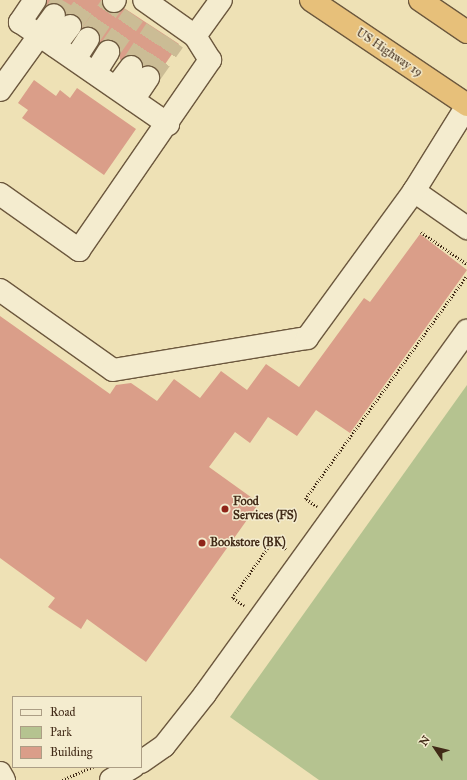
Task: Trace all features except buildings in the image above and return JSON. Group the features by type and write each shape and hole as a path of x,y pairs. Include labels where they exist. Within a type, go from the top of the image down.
{"highway":[{"name":"US Highway 19","path":"311,0 467,106"},
{"path":"420,0 467,32"}],"lane":[{"path":"35,0 20,22 168,124"},
{"path":"175,30 221,0"},
{"path":"0,194 79,250 168,124 210,60 175,30 140,5"},
{"path":"0,90 47,40 62,20"},
{"path":"75,59 88,39"},
{"path":"95,73 108,52"},
{"path":"125,94 140,73"},
{"path":"0,290 113,370 307,338 414,191 467,106"},
{"path":"414,191 467,228"},
{"path":"142,761 164,746 205,694 467,331"},
{"path":"111,780 131,768"},
{"path":"0,773 4,780"}],"path":[{"path":"421,232 467,264"},
{"path":"313,513 317,507 305,499 467,276"},
{"path":"242,613 246,607 232,598 273,540 287,549 291,543"},
{"path":"62,780 91,768"}],"green space":[{"path":"467,385 467,780 319,780 230,717"}],"tunnel":[{"path":"54,15 63,0"},
{"path":"70,26 88,0"},
{"path":"88,39 114,1"},
{"path":"108,52 134,15"},
{"path":"131,67 156,29"},
{"path":"148,78 174,41"}],"place":[{"name":"Food Services (FS)","path":"225,509"},
{"name":"Bookstore (BK)","path":"202,543"}]}
